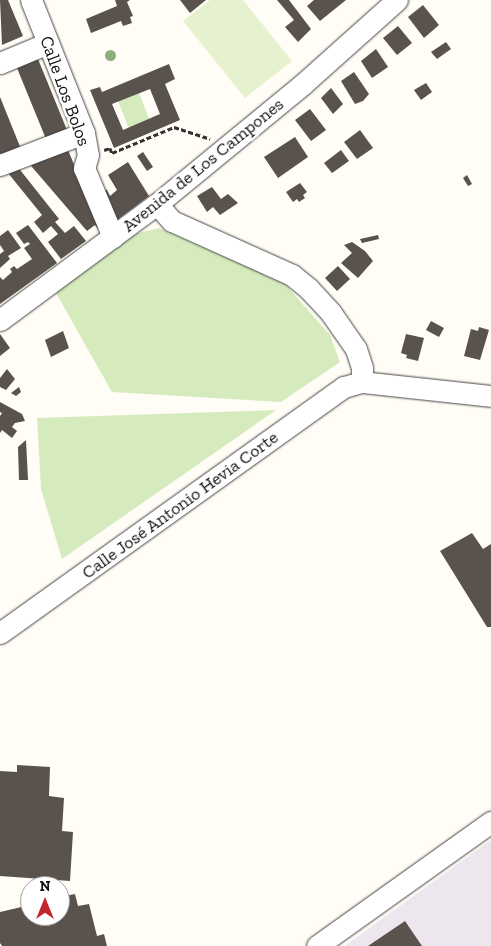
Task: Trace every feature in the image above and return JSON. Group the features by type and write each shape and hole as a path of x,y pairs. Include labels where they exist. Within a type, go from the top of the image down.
{"street":[{"name":"Calle Los Bolos","path":"31,0 84,133 88,156 84,168 113,237"},
{"name":"Avenida de Los Campones","path":"0,320 157,204 303,84 378,10 397,0"},
{"path":"0,63 48,43"},
{"path":"0,165 84,133"},
{"path":"157,204 172,222 292,275 308,288 331,313 356,349 362,368 362,382 491,396"},
{"name":"Calle José Antonio Hevia Corte","path":"0,633 344,387 362,382"},
{"path":"317,946 491,822"}],"path":[{"path":"88,156 110,148 112,153 174,127 212,140 222,151"}],"shaded area":[{"path":"491,840 491,946 345,946 354,939"}],"green space":[{"path":"210,0 243,0 292,61 245,98 183,21"},
{"path":"139,93 150,121 129,129 118,101"},
{"path":"159,228 284,283 330,335 340,362 281,402 112,392 56,293 130,235"},
{"path":"276,410 62,559 41,489 37,418"}],"building":[{"path":"0,0 8,0 23,36 2,45"},
{"path":"115,0 130,0 127,2 133,16 130,17 132,23 123,26 121,21 91,33 86,19 117,6"},
{"path":"180,0 206,0 190,13"},
{"path":"277,0 289,0 311,29 298,42 285,27 294,20"},
{"path":"314,0 346,0 320,21 307,6"},
{"path":"423,5 439,25 424,38 408,17"},
{"path":"398,26 412,43 397,55 383,38"},
{"path":"446,42 451,49 437,59 431,52"},
{"path":"376,49 388,67 372,78 361,61"},
{"path":"38,59 67,130 46,139 17,68"},
{"path":"169,64 175,79 165,84 180,120 114,148 90,90 100,87 102,92","holes":["150,89 160,114 123,130 112,104"]},
{"path":"354,72 369,94 363,101 355,104 341,81"},
{"path":"426,83 432,92 421,100 414,90"},
{"path":"331,88 343,104 333,114 321,98"},
{"path":"0,97 21,149 2,156 0,153"},
{"path":"310,109 326,130 311,141 295,120"},
{"path":"360,130 373,148 357,159 344,142"},
{"path":"295,137 308,157 278,178 264,157"},
{"path":"66,145 100,231 95,225 87,231 26,160"},
{"path":"341,150 349,161 332,173 324,163"},
{"path":"143,152 153,167 147,171 137,156"},
{"path":"128,162 149,196 117,220 97,188 107,190 110,196 117,190 108,175"},
{"path":"17,166 59,219 55,222 65,233 74,226 86,241 61,259 48,242 58,234 51,226 43,233 34,222 42,215 8,173"},
{"path":"467,175 472,184 468,186 463,178"},
{"path":"300,183 307,192 303,195 305,198 299,202 297,199 293,202 286,192"},
{"path":"212,187 221,199 228,194 238,203 220,215 213,207 207,212 197,196"},
{"path":"28,225 57,263 0,304 0,277 3,280 12,272 10,269 14,266 17,269 32,259 24,248 30,244 28,242 24,244 16,233"},
{"path":"8,230 21,248 8,256 10,259 0,268 0,254 4,251 0,245 0,236"},
{"path":"378,235 379,239 362,243 360,239"},
{"path":"352,242 365,251 373,261 358,278 341,263 352,253 344,245"},
{"path":"338,266 350,279 337,291 325,278"},
{"path":"431,321 444,328 439,337 426,330"},
{"path":"479,327 489,330 480,360 464,356 471,329 478,331"},
{"path":"63,331 69,348 51,357 45,340"},
{"path":"0,334 10,348 0,356"},
{"path":"406,334 424,338 418,361 406,358 407,355 401,353"},
{"path":"7,369 15,379 6,390 0,387 0,378"},
{"path":"19,387 21,392 16,396 11,393"},
{"path":"0,402 22,414 25,421 15,423 12,427 17,431 12,438 2,430 0,433 0,416 2,413 0,412"},
{"path":"26,440 28,480 19,480 18,447"},
{"path":"472,533 483,549 491,544 491,627 487,627 440,551"},
{"path":"17,765 50,767 49,796 64,798 62,831 73,832 70,881 70,876 0,876 0,771 17,772"},
{"path":"75,894 78,906 89,904 97,936 104,934 107,946 2,946 0,943 0,912 20,907 20,926 70,926 70,895"},
{"path":"405,921 422,946 368,946"}]}
